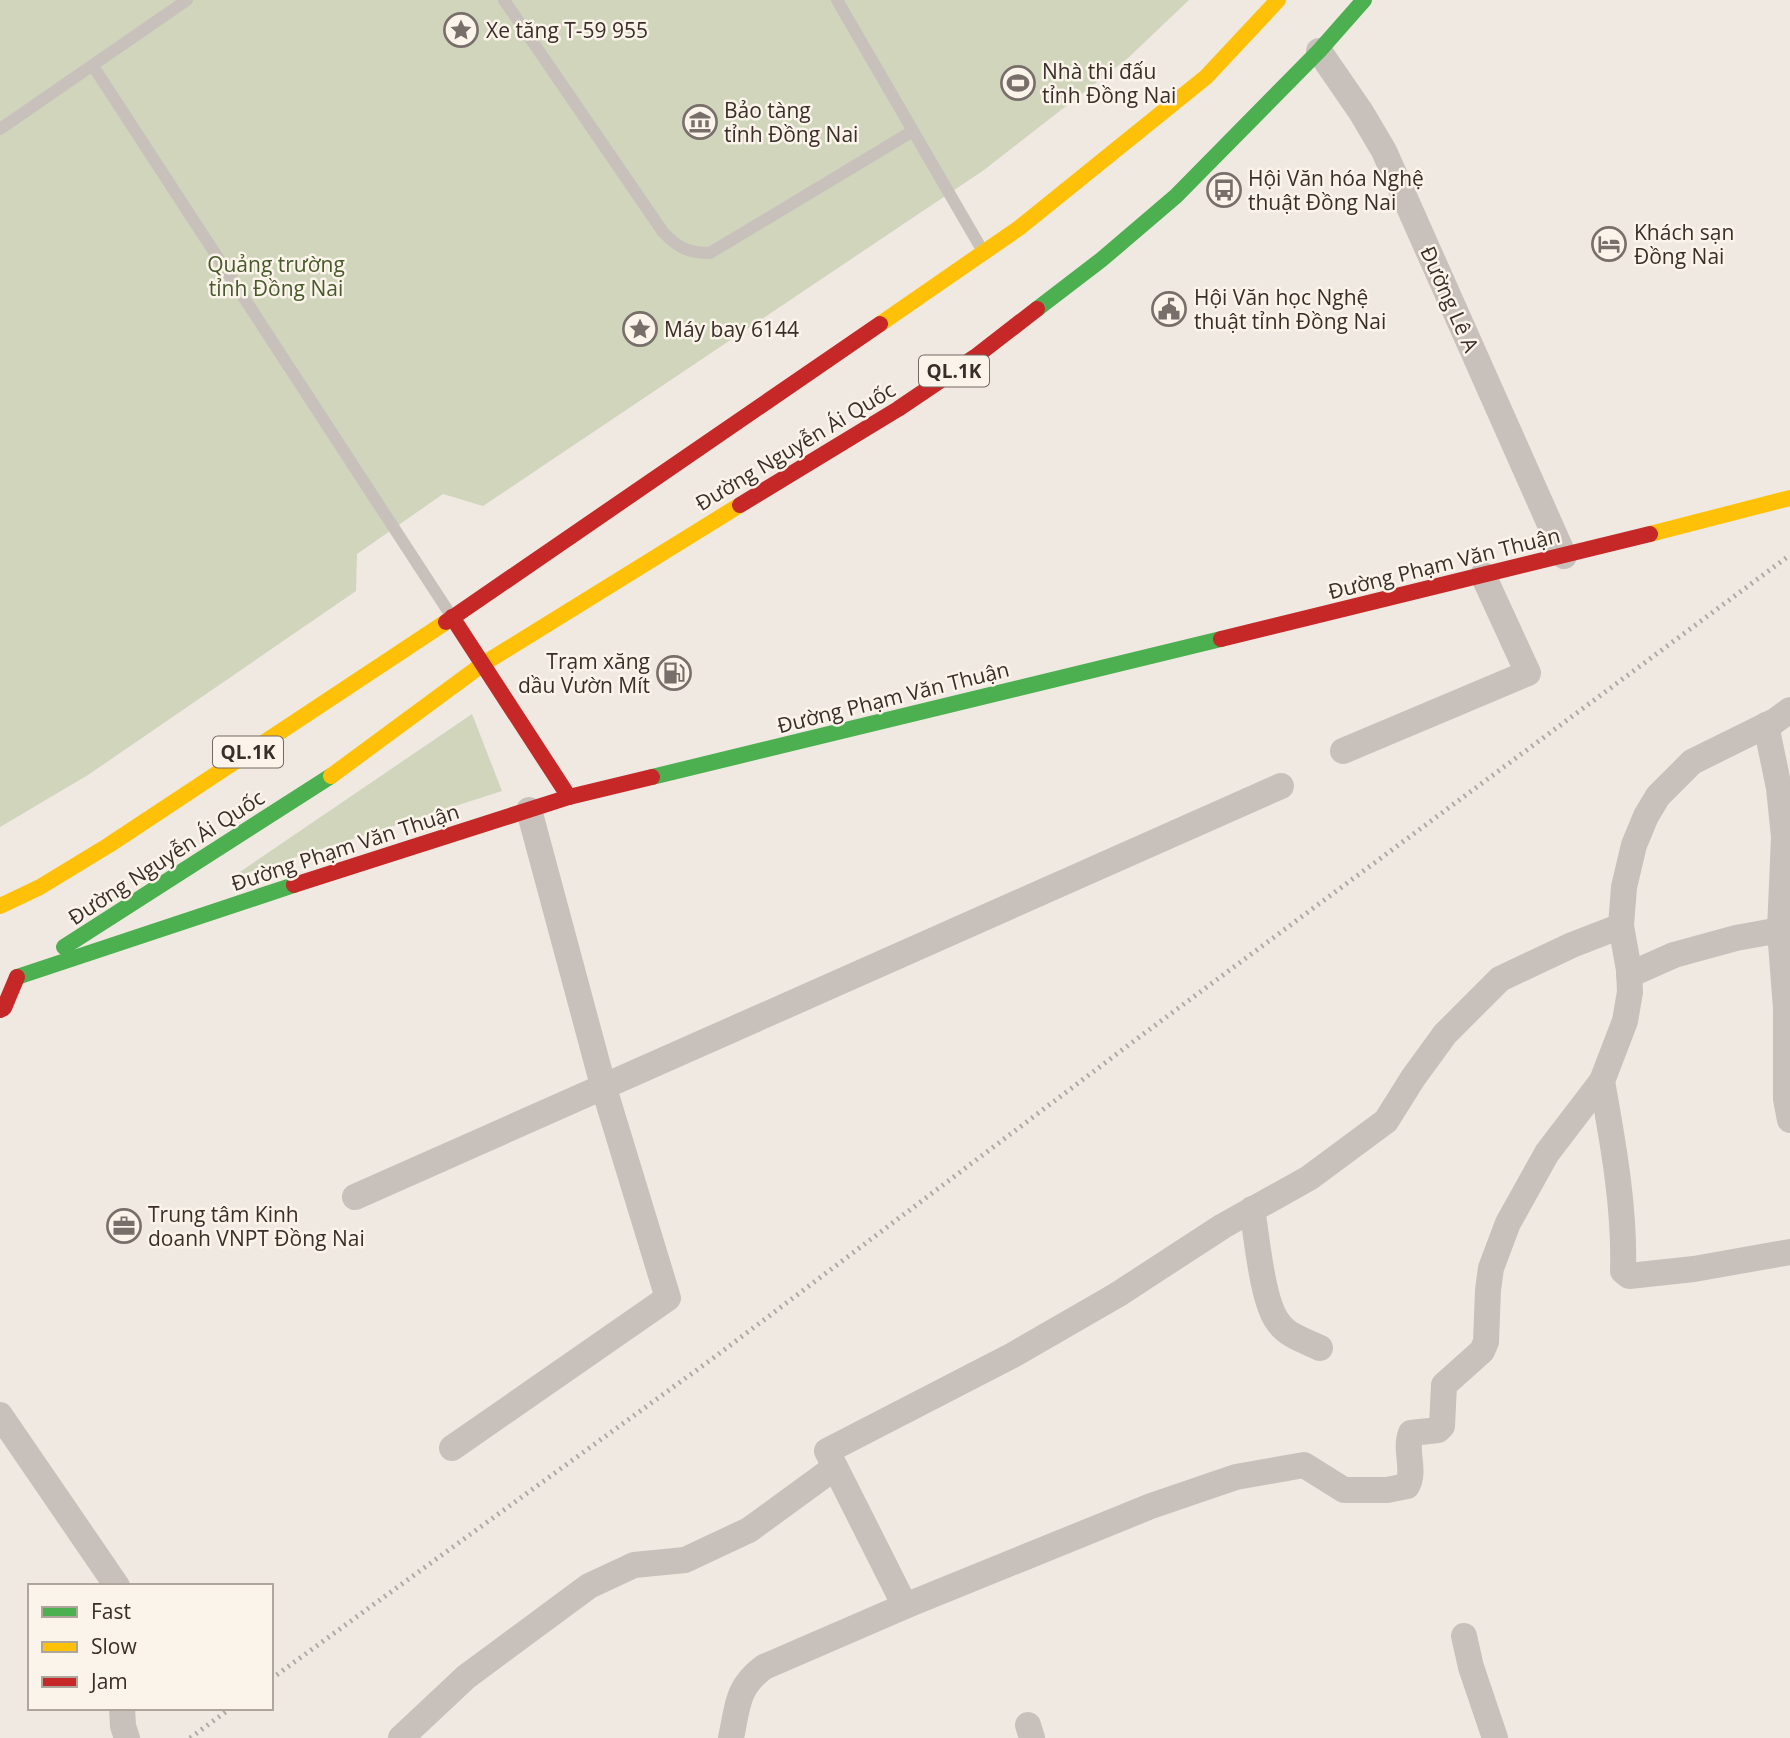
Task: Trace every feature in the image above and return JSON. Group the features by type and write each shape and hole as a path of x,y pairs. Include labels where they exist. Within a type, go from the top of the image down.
{"main road":[{"name":"Đường Nguyễn Ái Quốc","path":"0,906 40,887 110,845 493,591 984,253 1019,228 1206,77 1278,0"},
{"name":"Đường Nguyễn Ái Quốc","path":"0,982 17,977 323,782 483,664 671,546 898,409 975,357 1101,260 1176,196 1319,51 1364,0"},
{"name":"Đường Phạm Văn Thuận","path":"17,977 569,797 1564,556 1790,498"},
{"name":"Đường Nguyễn Ái Quốc","path":"438,696 493,591"},
{"path":"452,617 460,650 483,664 569,797"},
{"path":"0,1010 4,1007 17,977"}],"street":[{"name":"Đường Lê A","path":"1319,51 1384,152 1564,556"},
{"path":"1343,751 1528,673 1483,575"},
{"path":"731,1738 742,1689 751,1677 764,1667 905,1606 1151,1506 1236,1477 1304,1465 1344,1490 1405,1488 1411,1476 1407,1446 1411,1433 1438,1430 1443,1422 1444,1385 1474,1361 1486,1342 1488,1290 1492,1268 1508,1223 1547,1153 1602,1081 1626,1021 1630,992 1621,926 1624,887 1634,845 1657,796 1692,762 1790,710"},
{"path":"1766,725 1779,788 1784,837 1780,930 1788,1042 1786,1099 1790,1121"},
{"path":"355,1197 1281,786"},
{"path":"452,1448 668,1298 603,1086 529,810"},
{"path":"905,1606 827,1451 1013,1355 1117,1295 1252,1209 1309,1178 1386,1121 1445,1034 1500,979 1529,964 1621,926"},
{"path":"1629,975 1674,955 1736,938 1780,930"},
{"path":"1602,1081 1612,1139 1620,1208 1623,1271 1626,1274 1629,1276 1694,1269 1790,1252"},
{"path":"1252,1209 1267,1297 1273,1314 1285,1330 1320,1348"},
{"path":"0,1415 116,1584"},
{"path":"401,1738 466,1677 589,1586 634,1565 685,1560 749,1530 834,1468"},
{"path":"1464,1636 1471,1667 1495,1738"},
{"path":"122,1710 122,1726 127,1738"}],"lane":[{"path":"0,130 187,0"},
{"path":"504,0 663,232 674,244 688,251 710,253 912,131"},
{"path":"837,0 984,253"},
{"path":"93,66 452,617"}],"green space":[{"name":"Quảng trường tỉnh Đồng Nai","path":"0,0 1189,0 1128,58 984,170 483,506 443,494 357,554 356,591 88,775 0,827"},
{"path":"472,714 502,791 231,878"}],"railway":[{"path":"273,1678 716,1356 1138,1038 1790,555"},
{"path":"190,1738 228,1710"}],"traffic: fast":[{"path":"1037,309 1101,260 1176,196 1319,51 1364,0"},
{"path":"652,777 1221,639"},
{"path":"64,947 331,776"},
{"path":"17,977 294,885"}],"traffic: slow":[{"path":"880,324 1019,228 1206,77 1278,0"},
{"path":"1650,534 1790,498"},
{"path":"331,776 483,664 740,505"},
{"path":"0,906 40,887 109,845 446,622"}],"traffic: jam":[{"path":"740,505 898,409 975,357 1037,309"},
{"path":"446,622 880,324"},
{"path":"1221,639 1650,534"},
{"path":"452,617 569,797"},
{"path":"294,885 569,797 652,777"},
{"path":"0,1010 4,1008 17,977"}],"place":[{"name":"Xe tăng T-59 955","path":"461,30"},
{"name":"Nhà thi đấu tỉnh Đồng Nai","path":"1018,83"},
{"name":"Bảo tàng tỉnh Đồng Nai","path":"700,122"},
{"name":"Hội Văn hóa Nghệ thuật Đồng Nai","path":"1224,190"},
{"name":"Khách sạn Đồng Nai","path":"1609,244"},
{"name":"Hội Văn học Nghệ thuật tỉnh Đồng Nai","path":"1169,309"},
{"name":"Máy bay 6144","path":"640,329"},
{"name":"Trạm xăng dầu Vườn Mít","path":"674,673"},
{"name":"Trung tâm Kinh doanh VNPT Đồng Nai","path":"124,1226"}]}
